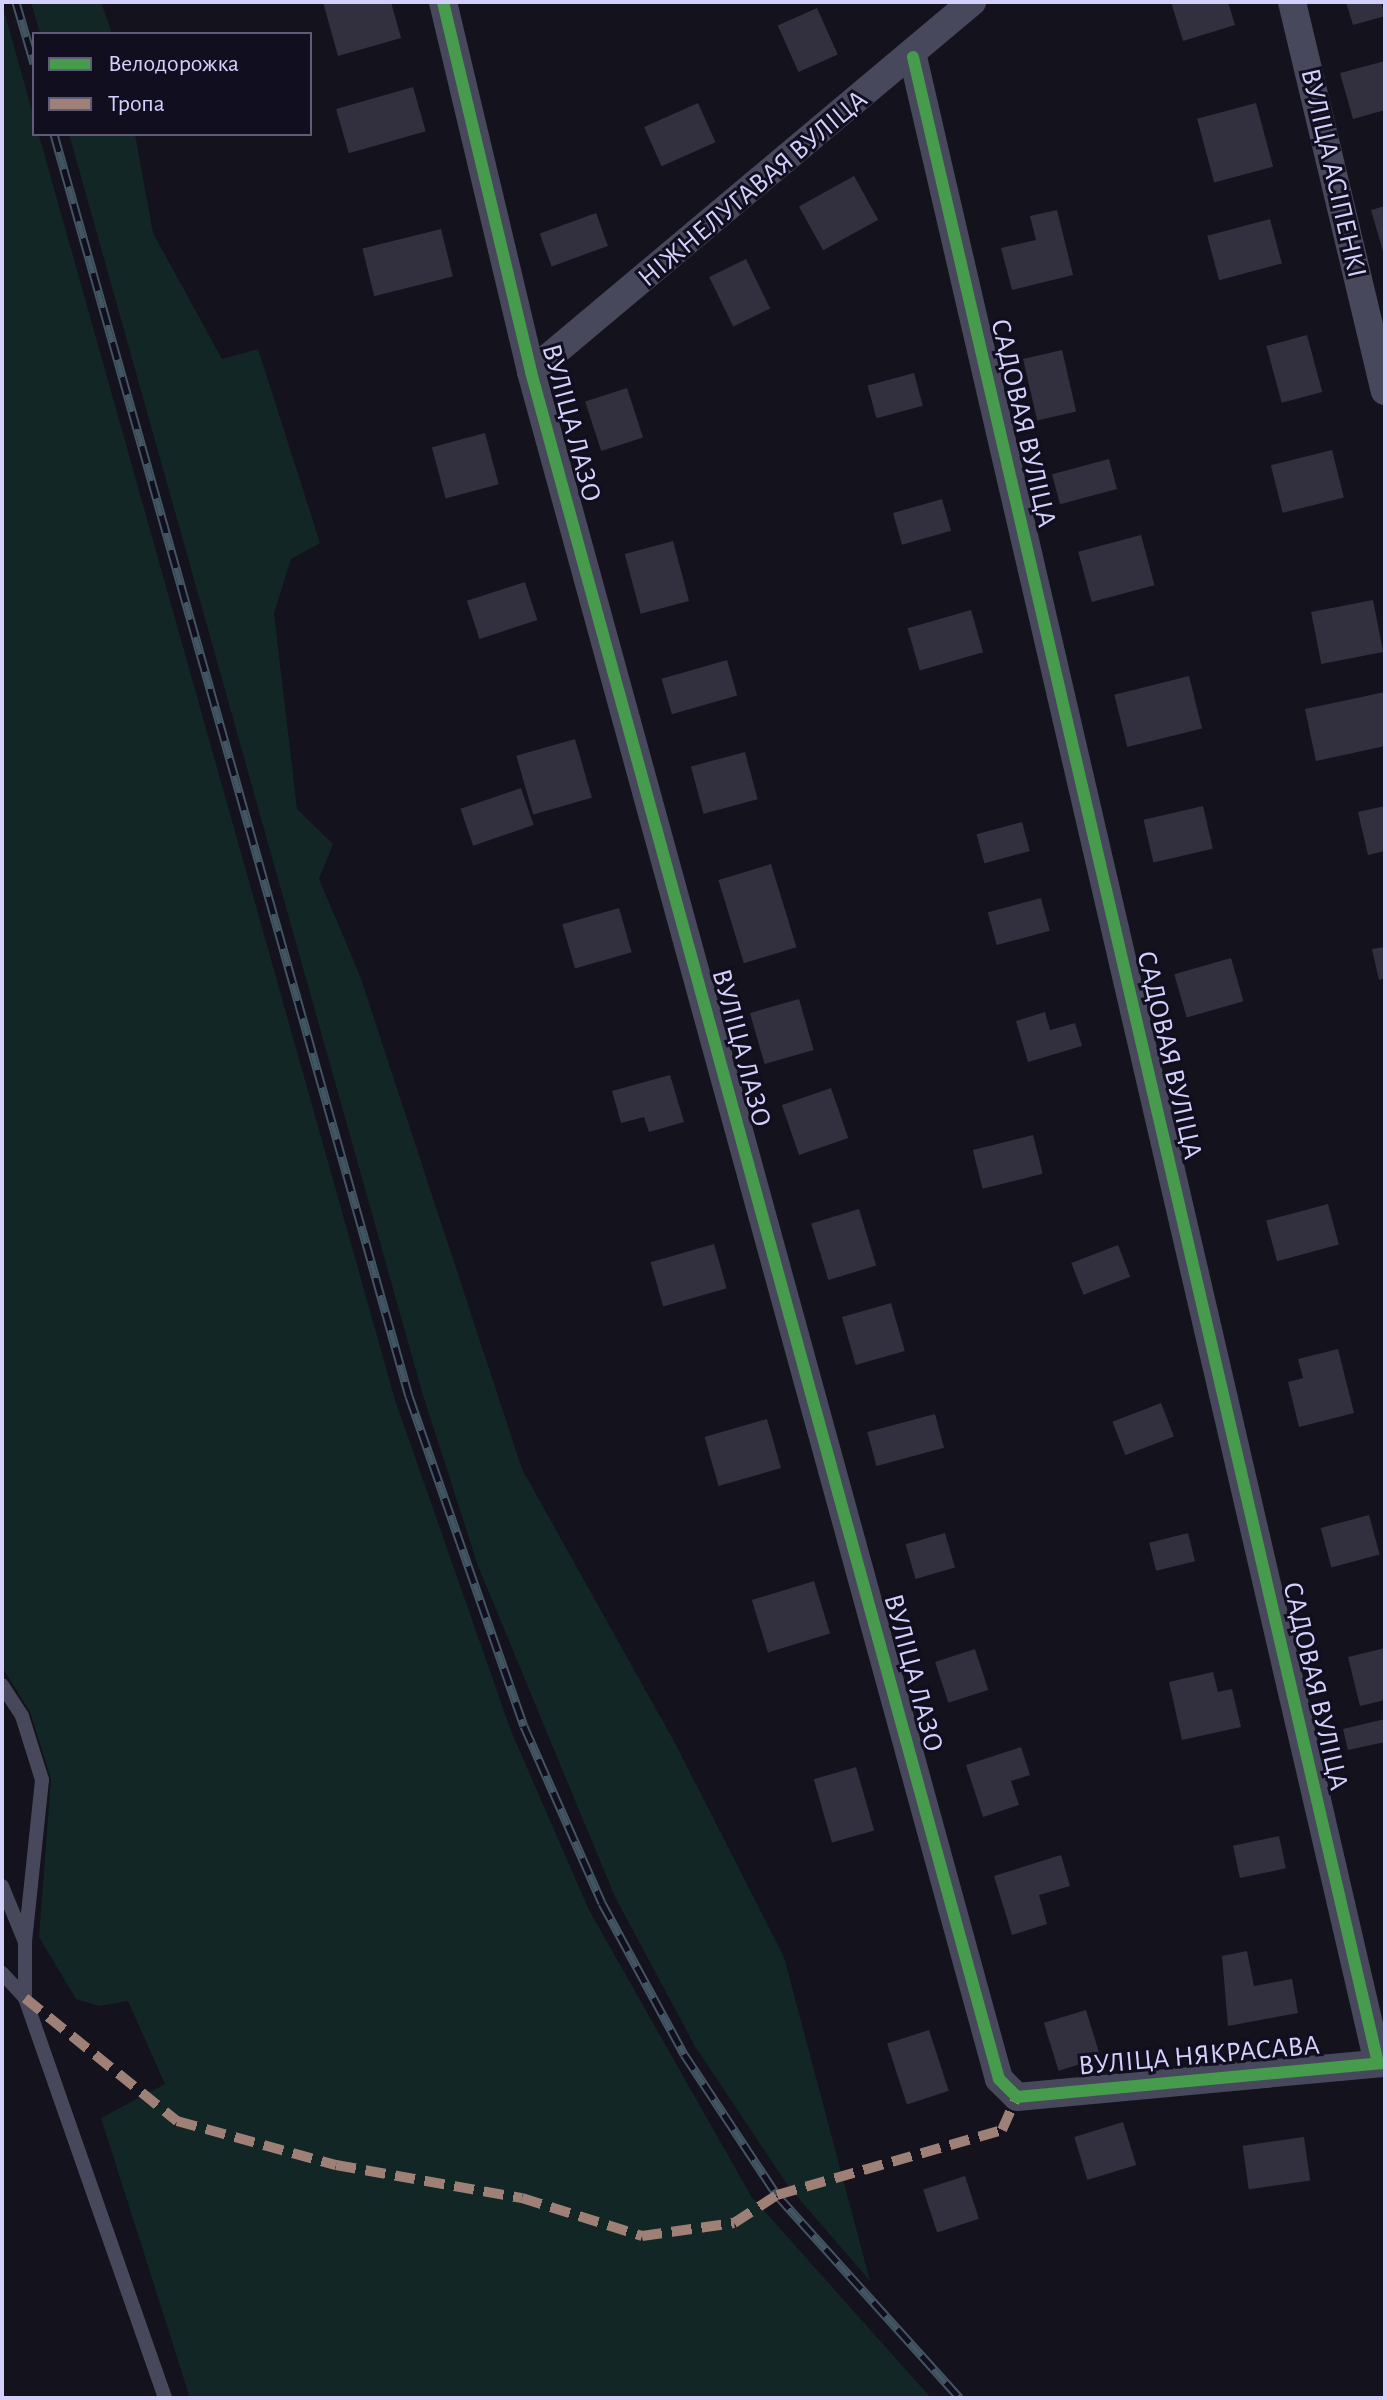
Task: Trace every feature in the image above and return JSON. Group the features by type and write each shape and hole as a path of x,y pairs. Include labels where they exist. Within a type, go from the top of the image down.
{"street":[{"name":"ВУЛІЦА ЛАЗО","path":"443,2 531,372 999,2079 1017,2097"},
{"name":"НІЖНЕЛУГАВАЯ ВУЛІЦА","path":"531,372 913,57 972,2"},
{"name":"ВУЛІЦА АСІПЕНКІ","path":"1292,2 1385,391"},
{"name":"САДОВАЯ ВУЛІЦА","path":"913,57 1382,2063"},
{"name":"ВУЛІЦА НЯКРАСАВА","path":"1017,2097 1382,2063"}],"lane":[{"path":"2,1685 22,1716 42,1780 25,1942 25,1998 165,2398"},
{"path":"2,1886 25,1942"},
{"path":"2,1973 25,1998"}],"green space":[{"path":"31,2 101,2 111,32 39,32"},
{"path":"2,4 32,111 32,136 39,136 395,1400 511,1731 589,1910 751,2196 931,2398 190,2398 101,2118 165,2084 128,2001 99,2006 76,1999 39,1937 51,1779 30,1712 2,1667"},
{"path":"70,136 135,136 153,233 222,359 258,349 320,543 291,559 274,613 297,809 333,844 319,879 360,976 522,1469 676,1745 784,1957 870,2281 788,2186 696,2048 615,1897 478,1566 422,1392"}],"building":[{"path":"323,2 391,2 401,38 338,56"},
{"path":"1171,2 1228,2 1235,25 1183,41"},
{"path":"1346,2 1381,2 1385,16 1353,25"},
{"path":"817,8 838,55 798,72 778,25"},
{"path":"1385,61 1385,110 1353,119 1340,73"},
{"path":"413,87 426,131 349,153 336,109"},
{"path":"698,103 715,142 662,166 644,127"},
{"path":"1256,103 1273,167 1214,183 1197,119"},
{"path":"854,176 878,220 823,250 799,207"},
{"path":"1385,206 1385,255 1384,255 1371,210"},
{"path":"1057,210 1073,275 1012,290 1001,248 1036,240 1030,216"},
{"path":"596,213 608,246 552,266 540,234"},
{"path":"1270,219 1282,263 1219,280 1207,236"},
{"path":"441,229 453,277 374,296 362,249"},
{"path":"746,259 770,308 733,326 709,277"},
{"path":"1307,335 1322,392 1282,403 1266,346"},
{"path":"1062,350 1076,411 1037,420 1023,359"},
{"path":"914,373 923,406 876,418 868,385"},
{"path":"627,388 643,437 601,451 585,402"},
{"path":"485,433 499,484 446,498 432,447"},
{"path":"1332,450 1344,498 1283,513 1271,465"},
{"path":"1109,459 1117,489 1060,504 1052,474"},
{"path":"942,499 951,531 902,545 893,513"},
{"path":"1141,535 1154,585 1092,602 1078,552"},
{"path":"673,541 689,601 641,614 625,554"},
{"path":"525,582 537,620 479,639 467,601"},
{"path":"1373,600 1383,652 1321,664 1311,612"},
{"path":"971,610 983,652 920,670 908,628"},
{"path":"727,660 737,696 672,714 662,679"},
{"path":"1189,676 1202,728 1127,747 1114,695"},
{"path":"1385,692 1385,746 1316,761 1305,709"},
{"path":"575,739 592,798 533,814 516,756"},
{"path":"745,752 758,799 704,814 691,766"},
{"path":"521,788 534,825 473,846 460,809"},
{"path":"1203,806 1213,849 1153,863 1144,820"},
{"path":"1385,806 1385,851 1368,855 1358,812"},
{"path":"1022,822 1030,851 984,863 977,834"},
{"path":"771,864 796,947 744,963 718,880"},
{"path":"1041,898 1050,931 997,945 988,912"},
{"path":"619,908 632,952 575,968 562,924"},
{"path":"1385,947 1385,978 1379,980 1372,949"},
{"path":"1231,958 1243,1001 1187,1018 1174,974"},
{"path":"799,999 814,1050 765,1064 750,1013"},
{"path":"1045,1012 1050,1030 1075,1023 1082,1046 1028,1062 1016,1021"},
{"path":"670,1075 684,1122 649,1132 644,1117 621,1123 612,1091"},
{"path":"831,1088 848,1138 799,1155 782,1105"},
{"path":"1033,1135 1043,1174 983,1189 973,1150"},
{"path":"1328,1204 1339,1245 1277,1261 1266,1221"},
{"path":"859,1209 876,1265 828,1280 811,1224"},
{"path":"714,1244 727,1288 663,1306 651,1262"},
{"path":"1118,1245 1130,1277 1084,1295 1071,1263"},
{"path":"891,1303 905,1351 856,1365 842,1317"},
{"path":"1338,1349 1354,1413 1299,1427 1288,1382 1303,1378 1298,1359"},
{"path":"1161,1403 1174,1437 1125,1455 1112,1422"},
{"path":"935,1414 944,1448 876,1466 867,1432"},
{"path":"767,1419 781,1468 719,1486 705,1437"},
{"path":"1369,1515 1380,1555 1331,1568 1321,1528"},
{"path":"945,1533 955,1568 916,1579 906,1544"},
{"path":"1188,1533 1195,1561 1156,1571 1149,1543"},
{"path":"814,1581 830,1634 768,1653 752,1600"},
{"path":"1385,1648 1385,1700 1360,1706 1348,1657"},
{"path":"975,1649 988,1690 948,1703 935,1662"},
{"path":"1213,1672 1218,1692 1232,1689 1241,1727 1182,1740 1169,1682"},
{"path":"1385,1719 1385,1742 1348,1750 1343,1729"},
{"path":"1021,1747 1030,1775 1011,1781 1019,1805 983,1817 966,1765"},
{"path":"856,1767 874,1830 832,1843 814,1779"},
{"path":"1279,1836 1286,1868 1240,1878 1233,1846"},
{"path":"1061,1855 1070,1886 1039,1895 1047,1924 1012,1935 994,1876"},
{"path":"1247,1951 1254,1986 1292,1979 1298,2013 1228,2026 1222,1956"},
{"path":"1086,2010 1101,2058 1059,2071 1044,2023"},
{"path":"929,2030 949,2091 907,2104 887,2044"},
{"path":"1123,2122 1136,2165 1087,2180 1074,2137"},
{"path":"1304,2137 1310,2181 1249,2189 1243,2146"},
{"path":"965,2176 979,2219 937,2232 923,2190"}],"railway":[{"path":"16,2 32,56"},
{"path":"55,136 409,1396 524,1726 602,1903 684,2054 777,2195 960,2398"}],"marked path":[{"path":"25,1998 177,2121 336,2165 522,2198 642,2236 734,2223 777,2195 1002,2130 1017,2097"}],"cycle path":[{"path":"443,2 531,372 999,2079 1017,2097 1385,2063"},
{"path":"913,57 1378,2063"}]}
